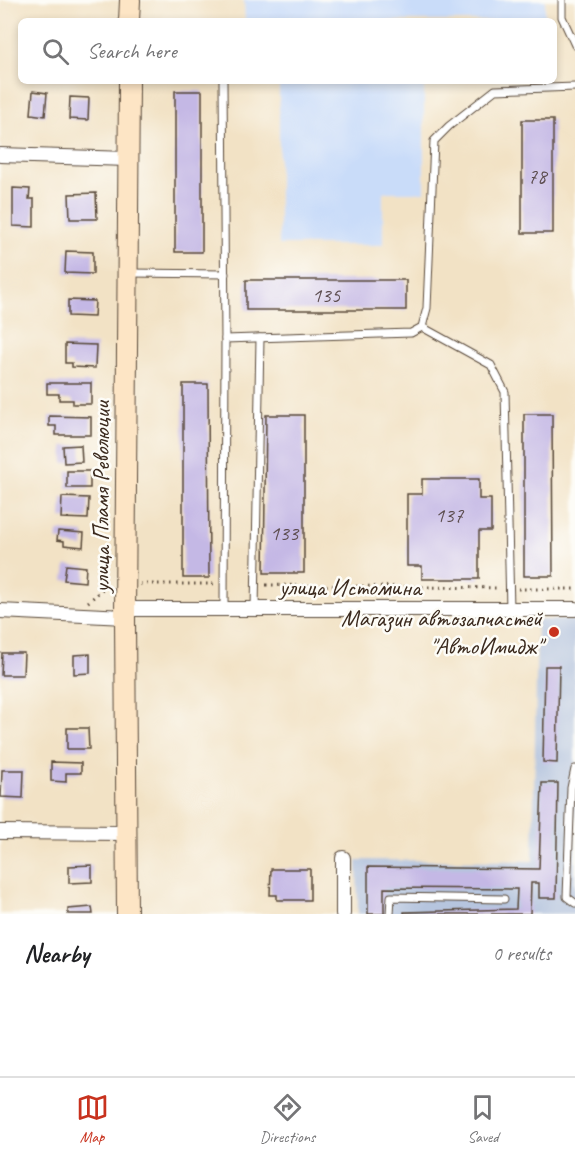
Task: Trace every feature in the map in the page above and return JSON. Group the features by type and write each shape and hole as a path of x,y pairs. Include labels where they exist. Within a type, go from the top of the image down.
{"street":[{"path":"129,0 129,18"},
{"name":"улица Пламя Революции","path":"127,914 125,613 129,84"},
{"path":"0,155 128,159"},
{"name":"улица Истомина","path":"0,611 125,613 224,609 575,609"},
{"path":"0,832 127,833"},
{"path":"343,858 343,914"}],"lane":[{"path":"562,0 562,17 575,45"},
{"path":"223,84 224,609"},
{"path":"225,339 411,333 422,327 427,308 434,141 449,126 495,90 575,87"},
{"path":"127,273 225,274"},
{"path":"422,327 491,365 505,392 510,609"},
{"path":"255,609 260,338"},
{"path":"575,769 571,788 567,897 575,903"},
{"path":"390,914 391,897 504,899"}],"path":[{"path":"86,604 108,583 224,585"},
{"path":"256,585 575,589"}],"shaded area":[{"path":"244,0 545,0 545,18 245,18"},
{"path":"279,84 424,84 424,192 383,192 383,245 279,245"},
{"path":"537,620 575,620 575,914 358,914 357,860 533,861"}],"building":[{"path":"33,91 47,93 45,116 31,114"},
{"path":"175,91 202,91 202,252 175,252"},
{"path":"70,97 89,98 88,120 69,119"},
{"path":"522,120 553,120 553,233 522,233"},
{"path":"13,188 30,189 29,199 34,199 34,227 13,226"},
{"path":"96,193 97,219 70,219 69,194"},
{"path":"66,251 93,252 93,274 65,273"},
{"path":"246,280 406,280 406,310 246,310"},
{"path":"68,300 95,301 94,317 68,316"},
{"path":"65,344 96,345 95,368 72,367 72,363 65,363"},
{"path":"47,383 91,383 91,404 73,404 73,400 59,400 59,394 47,394"},
{"path":"183,384 208,384 209,578 183,578"},
{"path":"524,414 552,414 553,576 524,576"},
{"path":"266,415 304,415 304,573 264,573"},
{"path":"49,416 91,417 91,435 56,435 56,426 49,426"},
{"path":"81,445 82,462 64,463 63,446"},
{"path":"67,471 90,471 90,488 67,488"},
{"path":"422,479 479,479 479,499 491,499 491,531 479,531 479,579 422,579 422,566 407,566 407,494 422,494"},
{"path":"62,497 89,498 88,519 61,518"},
{"path":"58,531 84,533 83,547 64,545 64,541 57,540"},
{"path":"66,565 86,567 85,582 64,580"},
{"path":"2,653 24,653 23,675 1,675"},
{"path":"90,654 90,673 74,674 74,655"},
{"path":"545,666 559,666 557,763 543,762"},
{"path":"67,728 88,728 89,749 67,749"},
{"path":"51,762 81,763 81,773 66,773 66,782 51,781"},
{"path":"2,770 24,770 23,798 1,797"},
{"path":"542,783 558,783 556,898 539,898 539,883 531,883 530,914 404,914 404,912 516,909 517,889 384,888 384,914 368,914 368,867 539,869"},
{"path":"92,865 92,882 69,883 69,866"},
{"path":"271,869 310,869 310,900 277,900 277,895 270,895"},
{"path":"92,907 93,914 68,914 68,909"}],"place":[{"name":"Магазин автозапчастей \"АвтоИмидж\"","path":"554,632"}]}
